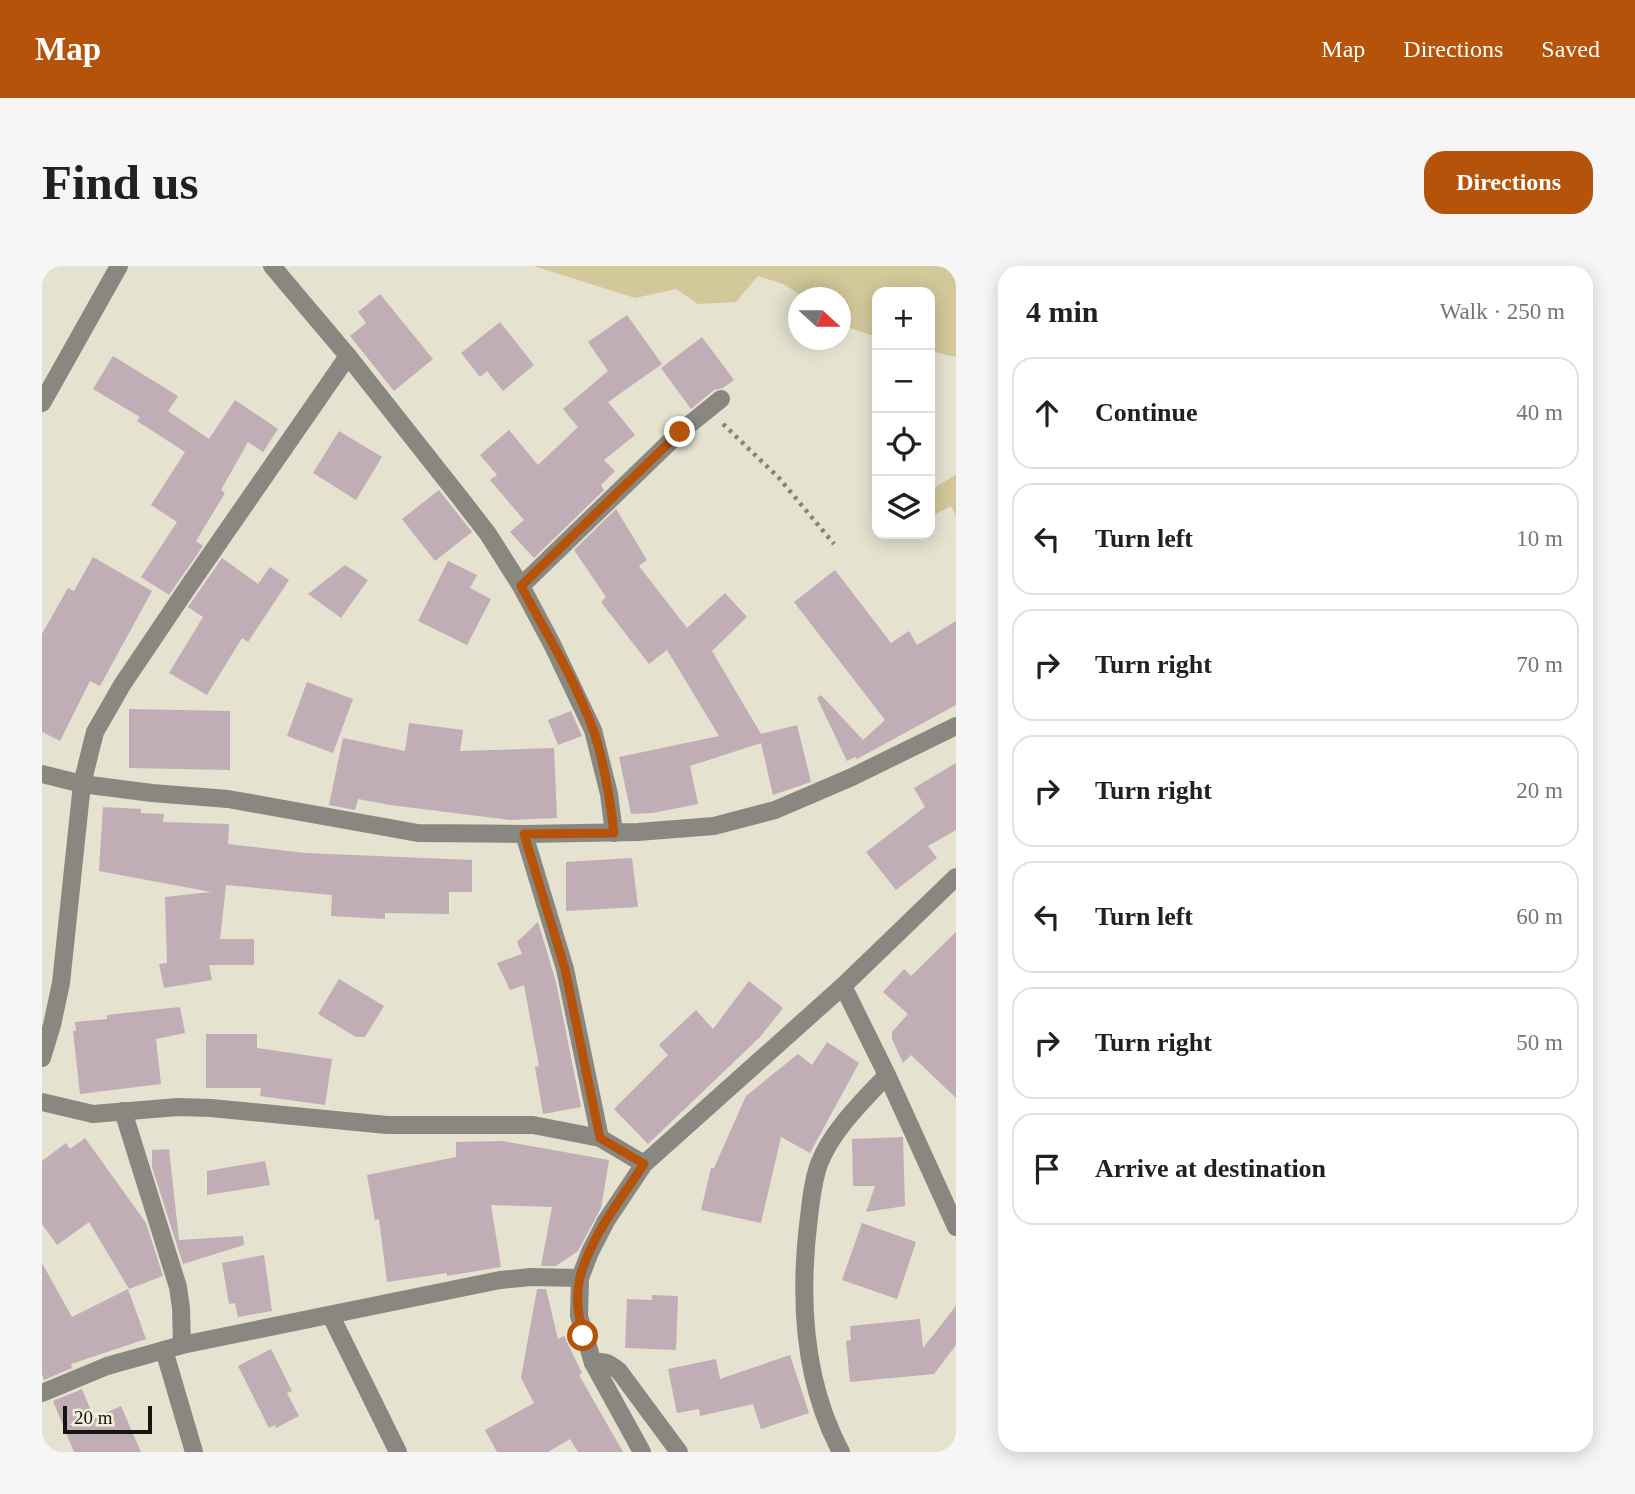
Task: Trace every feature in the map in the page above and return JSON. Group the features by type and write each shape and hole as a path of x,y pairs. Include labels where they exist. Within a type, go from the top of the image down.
{"street":[{"path":"42,403 119,266"},
{"path":"272,266 348,356 488,534 521,586 593,730 609,793 614,833"},
{"path":"42,1058 61,983 82,784 90,748 105,713 188,587 348,356"},
{"path":"521,586 642,468 714,404"},
{"path":"42,774 82,784 228,799 418,833 614,833 714,826 775,810 956,726"},
{"path":"524,834 565,969 600,1138"},
{"path":"642,1452 593,1363 579,1316 580,1278 606,1222 644,1164 842,986 956,877"},
{"path":"842,986 887,1075 956,1227"},
{"path":"841,1452 824,1414 810,1357 805,1288 806,1242 813,1185 820,1162 856,1108 887,1075"},
{"path":"42,1102 93,1114 178,1107 387,1125 534,1125 600,1138 644,1164"},
{"path":"123,1111 178,1287 183,1345"},
{"path":"42,1392 107,1366 183,1345 500,1280 531,1276 580,1278"},
{"path":"331,1316 398,1452"},
{"path":"164,1350 194,1452"},
{"path":"593,1363 602,1361 619,1371 679,1452"}],"path":[{"path":"714,404 834,544"}],"shaded area":[{"path":"534,266 956,266 956,357 935,352 935,287 872,287 872,335 851,328 851,287 788,287 758,276 736,302 698,304 676,289 635,298"},
{"path":"956,475 956,516 951,506 935,514 935,487"}],"building":[{"path":"380,294 433,359 394,391 350,336 366,323 358,312"},
{"path":"627,315 662,364 608,402 635,435 604,460 615,471 601,485 604,490 534,558 510,532 524,520 490,480 497,475 480,455 509,430 538,465 578,427 563,409 608,371 588,342"},
{"path":"500,322 534,365 503,391 487,371 480,377 461,353"},
{"path":"702,337 734,380 723,388 714,390 691,409 661,368"},
{"path":"113,356 178,396 168,411 209,439 235,400 278,429 263,452 248,442 221,490 225,493 196,541 203,546 169,595 141,577 177,522 151,505 185,452 137,421 140,417 93,389"},
{"path":"339,431 382,457 356,500 313,473"},
{"path":"439,490 472,532 435,561 402,519"},
{"path":"616,509 647,560 639,566 687,628 725,593 747,617 712,651 761,734 797,725 811,782 773,795 761,743 690,766 698,804 653,813 631,814 619,757 719,736 667,650 649,664 601,602 606,597 574,550"},
{"path":"93,557 152,591 100,686 90,681 60,741 42,732 42,634 68,588 74,591"},
{"path":"222,558 258,584 270,567 289,580 248,642 242,638 207,695 169,673 203,617 188,607"},
{"path":"448,561 477,575 470,588 491,599 467,645 418,621"},
{"path":"345,565 368,580 341,618 308,594"},
{"path":"835,570 891,643 909,631 917,645 956,621 956,705 857,759 855,757 847,761 817,698 821,695 863,740 885,720 794,602"},
{"path":"307,682 353,699 333,753 287,736"},
{"path":"129,709 230,711 230,770 129,768"},
{"path":"571,711 582,736 558,745 548,720"},
{"path":"409,723 463,730 460,751 554,748 557,818 510,820 358,799 355,810 329,805 343,738 405,751"},
{"path":"956,763 956,830 928,846 937,858 896,890 866,852 925,807 914,788"},
{"path":"103,807 141,809 141,813 164,814 163,822 229,824 228,844 305,853 472,860 472,892 449,892 449,914 385,913 385,919 331,916 332,895 226,885 220,939 254,939 254,965 209,965 212,980 164,988 159,964 167,963 165,897 211,892 99,871"},
{"path":"632,858 638,907 566,911 566,862"},
{"path":"538,922 556,982 581,1107 543,1114 535,1067 539,1066 524,985 510,990 497,963 522,954 517,942"},
{"path":"956,932 956,1098 911,1055 903,1063 892,1039 892,1032 908,1014 883,992 904,969 911,976"},
{"path":"339,979 384,1006 365,1037 356,1037 318,1014"},
{"path":"749,981 783,1008 760,1037 648,1144 614,1109 668,1055 659,1045 696,1010 713,1029"},
{"path":"180,1007 185,1033 156,1039 161,1084 80,1094 73,1031 76,1031 75,1022 107,1019 107,1015"},
{"path":"206,1034 257,1034 257,1048 332,1059 325,1105 260,1096 261,1088 206,1088"},
{"path":"827,1042 859,1063 810,1153 781,1137 761,1223 701,1210 711,1168 714,1168 746,1096 798,1054 812,1065"},
{"path":"903,1137 905,1206 866,1212 875,1186 853,1186 852,1139"},
{"path":"85,1138 146,1223 163,1276 129,1289 89,1222 57,1245 42,1224 42,1161 66,1143 70,1149"},
{"path":"502,1141 609,1160 601,1208 578,1251 556,1266 541,1266 552,1207 491,1205 501,1267 387,1282 379,1219 375,1220 367,1175 456,1157 456,1142"},
{"path":"169,1149 179,1240 243,1236 244,1245 183,1264 152,1167 152,1150"},
{"path":"265,1161 270,1185 207,1195 207,1171"},
{"path":"862,1223 916,1242 897,1299 842,1280"},
{"path":"264,1255 272,1311 238,1317 235,1303 229,1304 222,1263"},
{"path":"42,1263 72,1317 128,1289 146,1339 71,1364 72,1368 44,1380"},
{"path":"537,1289 546,1289 558,1339 564,1336 582,1373 579,1375 623,1452 578,1452 570,1439 548,1452 497,1452 485,1430 534,1403 521,1378"},
{"path":"652,1295 678,1296 676,1350 625,1348 627,1299 652,1300"},
{"path":"956,1306 956,1345 934,1374 850,1382 846,1341 851,1340 850,1326 920,1319 923,1348"},
{"path":"271,1349 292,1391 287,1393 299,1416 276,1428 275,1425 269,1428 238,1366"},
{"path":"790,1355 809,1413 761,1429 753,1404 700,1416 699,1409 677,1413 668,1369 716,1359 720,1379"},
{"path":"82,1389 94,1418 121,1406 141,1452 74,1452 53,1401"}],"route":[{"path":"583,1336 578,1299 580,1278 606,1222 644,1164 600,1138 565,969 524,834 614,833 602,758 593,730 582,703 521,586 680,432"}]}
